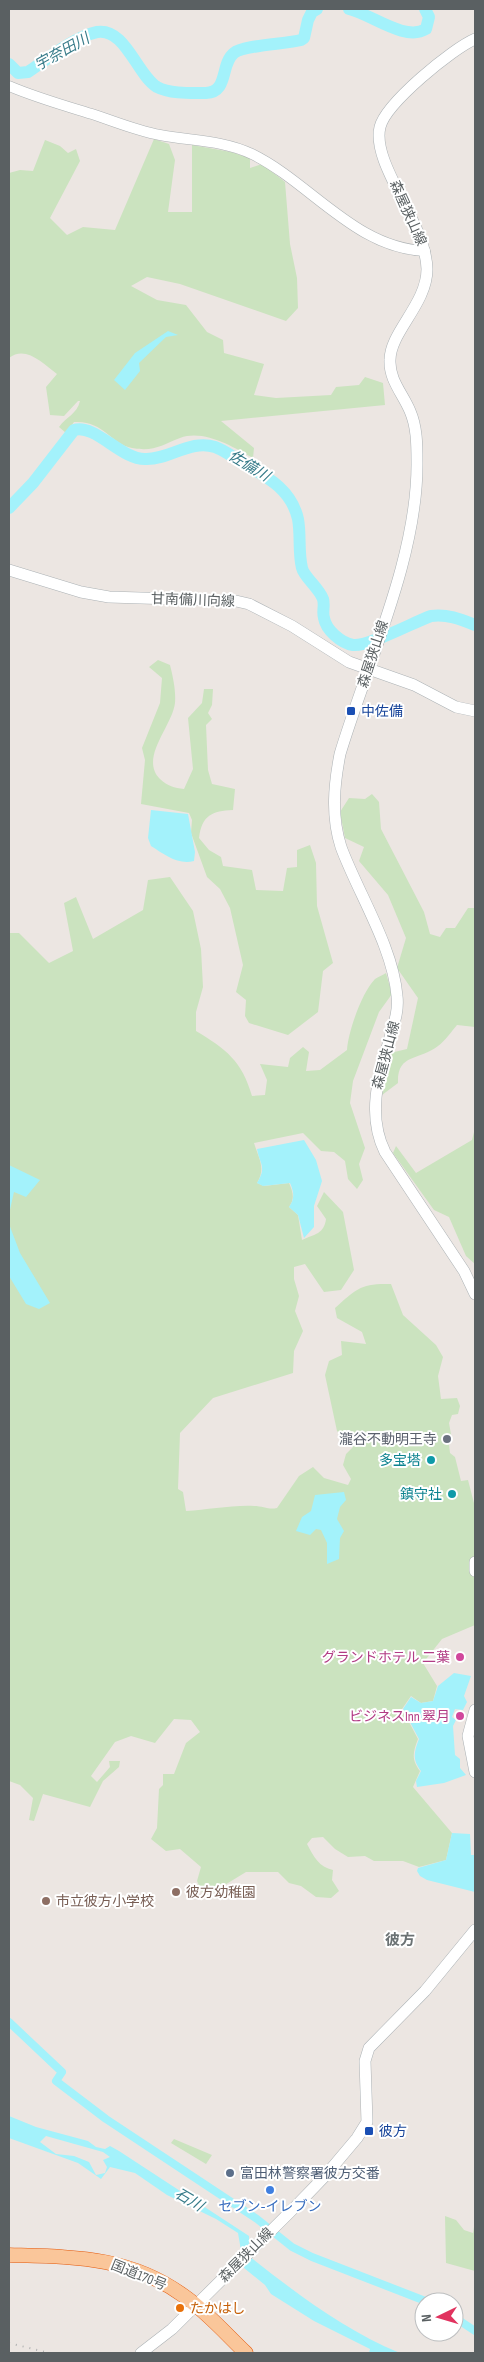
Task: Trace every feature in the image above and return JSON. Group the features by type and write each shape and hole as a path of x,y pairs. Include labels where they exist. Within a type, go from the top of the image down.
{"highway":[{"name":"国道170号","path":"9,2255 93,2259 112,2263 163,2283 196,2305 246,2353"}],"main road":[{"name":"森屋狭山線","path":"475,39 458,48 432,68 393,107 380,128 379,139 383,157 418,229 425,251 427,271 425,287 390,354 393,380 410,410 414,425 417,478 412,523 400,570 340,754 334,809 336,829 341,847 388,955 396,985 397,1013 375,1096 379,1140 464,1271 475,1294"},
{"name":"甘南備川向線","path":"9,570 81,592 109,597 236,601 250,604 292,626 342,659 368,670 414,685 450,704 475,711"},
{"path":"475,1562 475,1571"},
{"path":"475,1710 468,1736 475,1772"},
{"name":"森屋狭山線","path":"141,2353 172,2329 325,2176 364,2128 367,2118 365,2061 369,2048 425,1991 475,1930"}],"street":[{"path":"9,86 146,132 219,144 249,153 277,168 335,213 362,231 396,245 425,251"}],"green space":[{"path":"154,139 169,144 175,160 168,212 192,212 192,145 231,152 250,158 250,168 262,164 285,182 290,244 297,278 298,308 286,321 180,284 147,277 131,286 157,300 186,305 207,332 223,340 224,353 264,364 254,395 276,398 331,395 336,387 359,385 365,377 383,383 385,405 221,421 254,448 253,458 208,437 189,436 152,448 140,449 124,445 99,428 84,422 74,422 66,433 59,427 74,412 80,401 64,416 50,415 46,387 57,374 34,357 28,355 15,355 9,358 9,173 20,170 33,171 45,140 60,146 68,153 76,149 80,161 50,218 67,235 83,227 115,230"},
{"path":"158,660 170,665 175,689 175,703 173,712 158,742 153,762 154,771 160,779 171,786 184,789 193,769 188,718 202,703 204,689 213,689 212,705 208,713 212,719 206,725 208,770 212,784 235,789 233,810 214,813 209,816 200,830 199,838 209,850 221,857 223,866 252,870 256,890 283,891 287,868 297,867 297,850 310,845 316,863 317,906 333,963 323,971 318,1012 288,1035 249,1023 245,1016 246,1000 236,992 243,965 230,908 220,889 207,877 191,833 192,820 189,813 141,804 145,760 142,748 160,703 162,678 149,667"},
{"path":"372,794 379,802 381,829 424,912 430,934 440,937 446,928 455,928 468,908 475,908 475,1027 457,1025 446,1039 431,1051 405,1062 399,1073 398,1083 382,1095 390,1053 407,1049 418,998 397,968 406,938 388,895 359,861 364,847 345,838 340,812 349,798 365,799"},
{"path":"170,877 193,911 201,949 203,987 196,1012 196,1031 232,1057 243,1074 252,1096 265,1095 267,1080 260,1064 288,1067 290,1058 303,1047 309,1052 306,1071 320,1070 347,1050 356,1013 365,993 375,979 386,973 392,994 379,1012 353,1081 350,1103 365,1148 359,1164 363,1180 357,1189 348,1179 345,1161 334,1152 321,1151 303,1133 254,1143 261,1168 260,1178 257,1183 264,1186 289,1183 293,1195 289,1207 298,1215 302,1240 321,1231 325,1224 326,1219 317,1206 324,1192 343,1212 354,1270 341,1290 324,1292 305,1264 294,1267 294,1279 299,1296 295,1311 303,1331 294,1351 293,1373 213,1398 180,1433 178,1489 183,1492 186,1511 245,1506 277,1508 299,1476 313,1467 324,1478 348,1485 351,1479 343,1465 346,1454 353,1447 337,1431 325,1375 329,1361 342,1355 341,1341 366,1344 362,1332 337,1318 335,1308 348,1296 366,1286 391,1284 403,1315 436,1345 443,1357 438,1376 441,1399 457,1398 460,1406 458,1414 452,1415 449,1423 452,1440 449,1445 450,1453 455,1457 461,1481 468,1480 475,1507 475,1625 442,1639 423,1663 437,1686 433,1701 421,1703 411,1696 402,1709 418,1739 414,1755 415,1763 420,1771 413,1787 452,1833 446,1860 419,1867 403,1861 374,1861 365,1856 348,1857 335,1849 323,1837 312,1838 307,1844 315,1857 320,1864 333,1870 332,1880 339,1891 331,1898 316,1897 301,1886 289,1883 278,1872 246,1872 210,1894 202,1892 197,1881 201,1867 180,1849 166,1851 151,1839 157,1828 159,1789 163,1785 163,1774 174,1774 186,1743 200,1732 191,1720 174,1719 155,1743 131,1736 115,1742 91,1776 97,1782 110,1767 109,1761 120,1761 119,1767 103,1781 90,1807 43,1794 34,1821 29,1820 33,1798 20,1785 9,1781 9,933 19,933 49,963 73,951 64,903 76,897 93,939 143,910 148,880"},
{"path":"475,1128 475,1264 466,1256 449,1217 434,1210 393,1153 396,1146 416,1173 472,1140"},
{"path":"174,2139 212,2155 206,2164 171,2143"},
{"path":"445,2216 456,2220 464,2230 473,2233 475,2221 475,2271 446,2263"}],"water":[{"path":"168,331 178,335 166,337 139,363 140,371 125,390 114,380 135,353"},
{"path":"151,810 188,814 195,852 194,861 182,862 167,856 151,846 148,838"},
{"path":"304,1140 316,1160 322,1181 314,1206 314,1227 304,1238 298,1215 289,1207 293,1195 290,1183 263,1186 257,1183 262,1173 262,1166 257,1149"},
{"path":"9,1165 40,1180 26,1197 14,1192 9,1214"},
{"path":"9,1224 20,1253 50,1303 39,1309 26,1304 9,1276"},
{"path":"344,1492 346,1500 340,1507 337,1519 344,1531 340,1538 339,1559 327,1564 327,1543 321,1530 316,1529 310,1535 296,1531 302,1517 311,1511 315,1495"},
{"path":"454,1673 471,1676 464,1696 467,1702 463,1710 455,1709 452,1717 456,1720 453,1726 455,1755 460,1759 460,1768 466,1775 444,1783 417,1787 416,1781 421,1771 416,1763 415,1755 419,1739 403,1709 411,1697 421,1703 433,1701 438,1686"},
{"path":"452,1833 470,1834 471,1855 475,1855 475,1892 427,1880 420,1876 417,1871 418,1868 446,1860"},
{"name":"石川","path":"9,2116 36,2127 88,2141 96,2147 105,2149 110,2146 249,2236 249,2256 321,2310 379,2344 400,2353 369,2353 370,2349 314,2321 271,2294 265,2285 244,2268 238,2233 216,2219 167,2195 135,2173 110,2167 101,2179 78,2163 9,2138","holes":["46,2136 103,2152 110,2157 103,2160 107,2167 105,2173 96,2175 89,2162 74,2156 56,2154 40,2142"]}],"waterway":[{"name":"宇奈田川","path":"9,64 18,73 28,72 80,38 97,32 107,32 123,44 143,73 157,87 174,92 206,93 218,88 230,58 239,50 304,38 308,20 312,12 317,9"},
{"name":"宇奈田川","path":"349,9 398,30 408,32 418,32 426,29 429,17 425,9"},
{"name":"佐備川","path":"9,508 33,483 74,430 91,432 126,454 136,458 154,458 197,446 215,447 268,478 290,499 298,519 300,556 303,571 323,599 325,623 339,639 348,644 360,645 431,616 448,616 475,625"},
{"path":"9,2022 62,2072 56,2081 106,2119 257,2219 292,2247 312,2257 414,2297"},
{"path":"464,2324 475,2331"}],"railway":[{"path":"9,2343 49,2353"}],"place":[{"name":"中佐備","path":"351,711"},
{"name":"瀧谷不動明王寺","path":"447,1439"},
{"name":"多宝塔","path":"431,1460"},
{"name":"鎮守社","path":"452,1494"},
{"name":"グランドホテル 二葉","path":"460,1657"},
{"name":"ビジネスInn 翠月","path":"460,1716"},
{"name":"彼方幼稚園","path":"176,1892"},
{"name":"市立彼方小学校","path":"46,1901"},
{"name":"彼方","path":"369,2131"},
{"name":"富田林警察署彼方交番","path":"230,2173"},
{"name":"セブン-イレブン","path":"270,2190"},
{"name":"たかはし","path":"180,2308"}],"district":[{"name":"彼方","path":"400,1940"}]}
